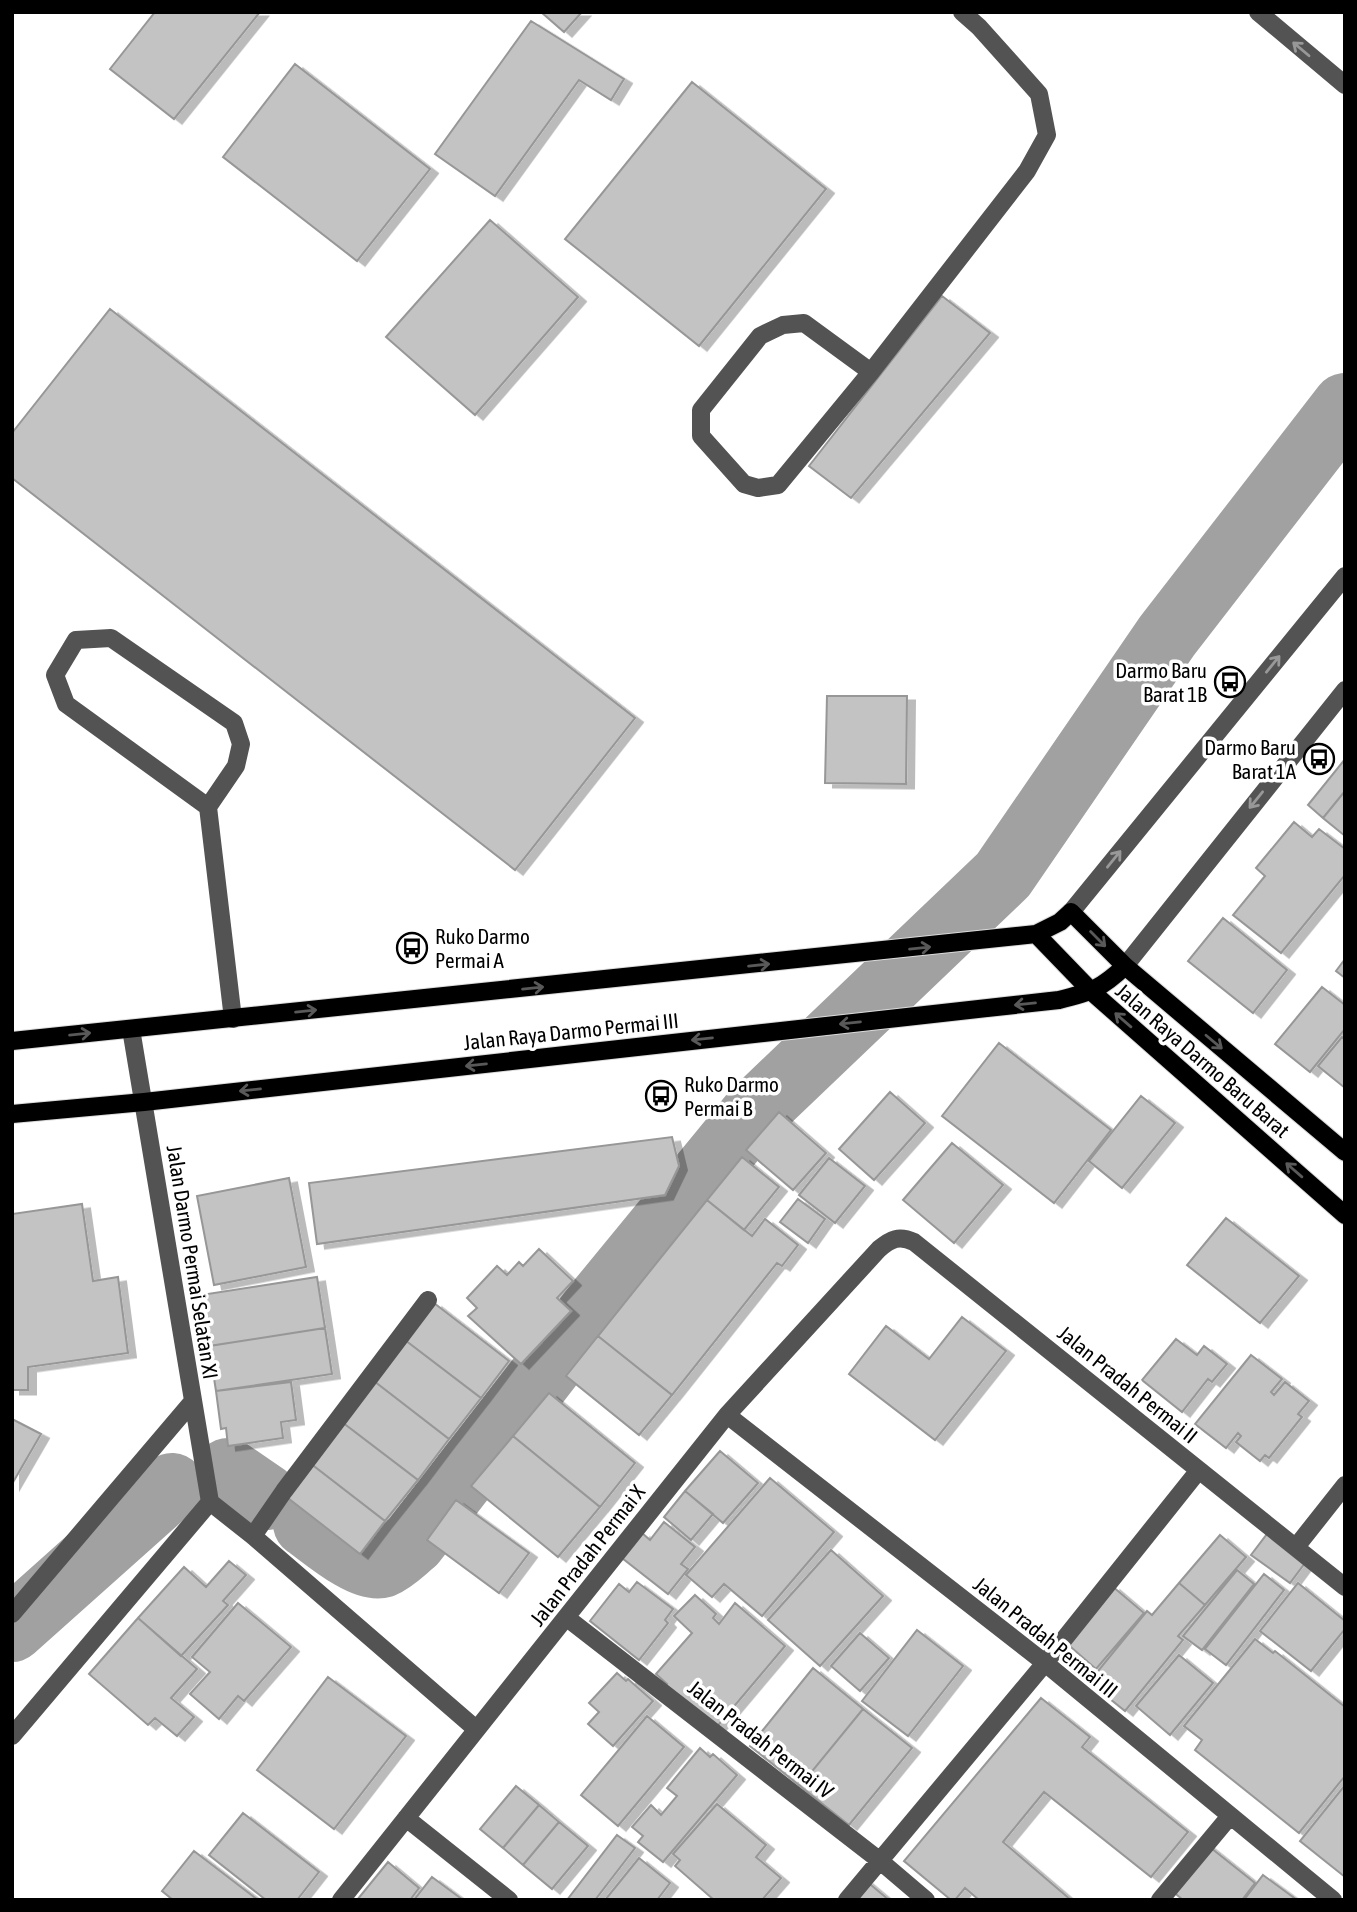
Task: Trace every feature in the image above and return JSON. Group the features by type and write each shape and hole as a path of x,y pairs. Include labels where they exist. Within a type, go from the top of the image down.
{"main road":[{"path":"12,1041 973,942 1036,934 1060,922 1071,912"},
{"name":"Jalan Raya Darmo Baru Barat","path":"1071,912 1125,966 1345,1152"},
{"name":"Jalan Raya Darmo Baru Barat","path":"1036,934 1092,992 1345,1216"},
{"name":"Jalan Raya Darmo Permai III","path":"12,1114 144,1102 1059,1000 1092,992 1110,981 1125,966"}],"street":[{"path":"871,372 804,323 783,325 760,336 702,410 701,436 744,484 758,488 778,485 871,372 1027,171 1047,135 1039,94 979,27 962,12"},
{"path":"1258,12 1345,85"},
{"path":"1071,912 1345,576"},
{"path":"208,807 66,704 55,675 76,640 111,638 234,723 241,744 236,766 208,807 233,1019"},
{"path":"1125,966 1345,690"},
{"name":"Jalan Darmo Permai Selatan XI","path":"131,1029 210,1502"},
{"name":"Jalan Pradah Permai II","path":"879,1249 888,1241 898,1238 914,1242 1345,1587"},
{"name":"Jalan Pradah Permai X","path":"341,1900 726,1415 879,1249"},
{"path":"253,1536 428,1300"},
{"path":"12,1614 193,1401"},
{"name":"Jalan Pradah Permai III","path":"726,1415 1045,1663 1333,1900"},
{"path":"847,1900 1045,1663 1199,1470"},
{"path":"1296,1547 1345,1485"},
{"path":"12,1736 210,1502 253,1536 476,1730"},
{"name":"Jalan Pradah Permai IV","path":"567,1618 879,1860 926,1900"},
{"path":"1160,1900 1230,1816"},
{"path":"406,1818 509,1900"}],"building":[{"path":"155,12 260,12 174,119 110,69"},
{"path":"541,12 582,12 564,32"},
{"path":"531,21 624,79 611,100 579,80 495,196 435,154"},
{"path":"295,64 430,169 357,261 223,157"},
{"path":"692,82 826,189 699,346 565,239"},
{"path":"490,220 578,297 475,415 386,337"},
{"path":"942,296 990,333 851,498 809,466"},
{"path":"110,309 635,718 515,870 12,478 12,433"},
{"path":"827,696 907,696 906,784 825,783"},
{"path":"1345,759 1345,791 1323,818 1308,805"},
{"path":"1345,791 1345,836 1323,818"},
{"path":"1294,822 1312,837 1319,829 1345,849 1345,875 1281,953 1233,915 1265,876 1256,868"},
{"path":"1223,918 1287,970 1253,1013 1188,961"},
{"path":"1345,959 1345,978 1336,971"},
{"path":"1322,987 1345,1005 1345,1029 1310,1072 1275,1044"},
{"path":"1342,1037 1345,1040 1345,1088 1318,1066"},
{"path":"999,1043 1111,1130 1054,1203 942,1116"},
{"path":"890,1092 925,1123 874,1180 839,1149"},
{"path":"1141,1096 1175,1123 1122,1188 1089,1161"},
{"path":"779,1112 826,1153 793,1190 746,1150"},
{"path":"672,1137 679,1166 665,1195 317,1244 309,1183"},
{"path":"952,1143 1003,1185 954,1243 903,1200"},
{"path":"742,1157 779,1187 744,1230 707,1200"},
{"path":"829,1158 865,1186 835,1223 799,1195"},
{"path":"289,1178 306,1267 214,1285 197,1196"},
{"path":"798,1199 825,1219 808,1243 780,1222"},
{"path":"707,1200 752,1236 765,1219 798,1245 782,1266 777,1263 672,1395 598,1336"},
{"path":"82,1204 93,1281 118,1277 128,1353 28,1367 28,1390 12,1390 12,1214"},
{"path":"1226,1218 1299,1276 1260,1323 1187,1265"},
{"path":"539,1249 573,1281 557,1298 571,1311 521,1364 468,1316 477,1308 467,1298 497,1266 507,1275 519,1262 523,1266"},
{"path":"317,1277 325,1328 209,1346 201,1295"},
{"path":"434,1303 509,1361 481,1398 405,1340"},
{"path":"962,1317 1006,1351 935,1440 849,1374 886,1326 929,1359"},
{"path":"325,1328 332,1374 216,1391 209,1346"},
{"path":"598,1336 672,1395 639,1435 566,1376"},
{"path":"1176,1339 1197,1355 1204,1346 1227,1364 1212,1382 1208,1379 1182,1412 1142,1380"},
{"path":"405,1340 481,1398 449,1439 374,1381"},
{"path":"1251,1355 1282,1379 1271,1392 1274,1395 1285,1382 1309,1401 1298,1414 1302,1417 1269,1458 1265,1455 1260,1461 1236,1442 1241,1436 1238,1433 1226,1448 1195,1424"},
{"path":"374,1381 449,1439 418,1480 342,1422"},
{"path":"291,1382 296,1420 281,1422 283,1438 228,1446 226,1428 221,1429 216,1391"},
{"path":"549,1393 635,1463 600,1507 513,1436"},
{"path":"12,1419 41,1434 12,1484"},
{"path":"342,1422 418,1480 385,1521 310,1463"},
{"path":"513,1436 600,1507 558,1557 471,1486"},
{"path":"720,1451 758,1483 723,1523 685,1491"},
{"path":"310,1463 385,1521 360,1554 284,1495"},
{"path":"770,1478 834,1532 762,1616 724,1584 712,1597 686,1575"},
{"path":"685,1491 713,1514 691,1540 664,1517"},
{"path":"456,1500 529,1553 499,1593 427,1540"},
{"path":"664,1522 695,1547 681,1564 688,1569 668,1594 622,1558 642,1533 650,1540"},
{"path":"1267,1534 1305,1563 1290,1583 1251,1555"},
{"path":"1220,1535 1246,1557 1205,1605 1179,1583"},
{"path":"831,1550 883,1596 820,1666 768,1620"},
{"path":"229,1561 246,1575 223,1601 228,1605 181,1656 138,1618 184,1567 206,1587"},
{"path":"1237,1570 1254,1584 1202,1650 1183,1636"},
{"path":"1264,1574 1284,1590 1226,1665 1205,1649"},
{"path":"637,1582 673,1609 665,1620 668,1623 639,1660 590,1621 619,1584 629,1592"},
{"path":"1179,1583 1205,1605 1178,1636 1183,1640 1125,1711 1089,1682 1147,1611 1152,1615"},
{"path":"1298,1583 1345,1621 1345,1629 1311,1671 1260,1631"},
{"path":"1112,1586 1144,1613 1096,1669 1064,1641"},
{"path":"695,1595 716,1614 713,1618 719,1624 735,1603 785,1646 715,1729 665,1687 667,1684 656,1674 692,1633 674,1616"},
{"path":"238,1603 291,1647 244,1701 238,1696 219,1719 190,1694 210,1672 192,1657"},
{"path":"138,1618 197,1669 171,1698 194,1717 177,1736 155,1718 148,1725 89,1674"},
{"path":"917,1630 963,1666 908,1736 862,1701"},
{"path":"860,1633 889,1658 860,1691 831,1666"},
{"path":"1255,1639 1273,1653 1275,1651 1345,1707 1345,1776 1299,1833 1195,1750 1202,1740 1184,1726"},
{"path":"1179,1655 1213,1683 1170,1735 1136,1706"},
{"path":"813,1668 863,1709 800,1786 750,1746"},
{"path":"617,1673 653,1701 613,1746 588,1724 599,1712 589,1703"},
{"path":"328,1677 406,1736 334,1829 257,1770"},
{"path":"1041,1698 1090,1737 1082,1747 1188,1832 1151,1877 1044,1792 1003,1842 1071,1900 979,1900 965,1888 955,1900 951,1900 904,1861"},
{"path":"863,1709 912,1748 849,1825 800,1786"},
{"path":"647,1716 684,1747 618,1826 581,1795"},
{"path":"700,1748 710,1757 713,1754 737,1775 663,1862 638,1842 643,1836 632,1827 651,1805 661,1815 677,1796 667,1788"},
{"path":"1345,1785 1345,1877 1300,1841"},
{"path":"516,1786 539,1805 503,1848 480,1829"},
{"path":"717,1804 766,1845 756,1857 781,1878 762,1900 714,1900 675,1866 680,1860 673,1854"},
{"path":"539,1805 559,1822 523,1865 503,1848"},
{"path":"243,1813 319,1872 297,1900 266,1900 209,1855"},
{"path":"559,1822 588,1846 552,1889 523,1865"},
{"path":"617,1835 635,1848 595,1900 567,1900"},
{"path":"1206,1844 1255,1883 1242,1900 1183,1900 1170,1889"},
{"path":"194,1851 258,1900 173,1900 162,1891"},
{"path":"639,1858 670,1883 657,1900 605,1900"},
{"path":"388,1862 419,1888 410,1900 357,1900"},
{"path":"1263,1875 1297,1900 1244,1900"},
{"path":"432,1877 463,1900 414,1900"},
{"path":"865,1880 889,1900 849,1900"}],"waterway":[{"path":"306,1524 354,1558 374,1565 386,1563 413,1542 599,1302 755,1112 1003,875 1167,636 1345,406"},
{"path":"228,1471 266,1497"},
{"path":"12,1629 172,1486"}],"place":[{"name":"Darmo Baru Barat 1B","path":"1230,682"},
{"name":"Darmo Baru Barat 1A","path":"1319,759"},
{"name":"Ruko Darmo Permai A","path":"412,948"},
{"name":"Ruko Darmo Permai B","path":"661,1096"}]}
